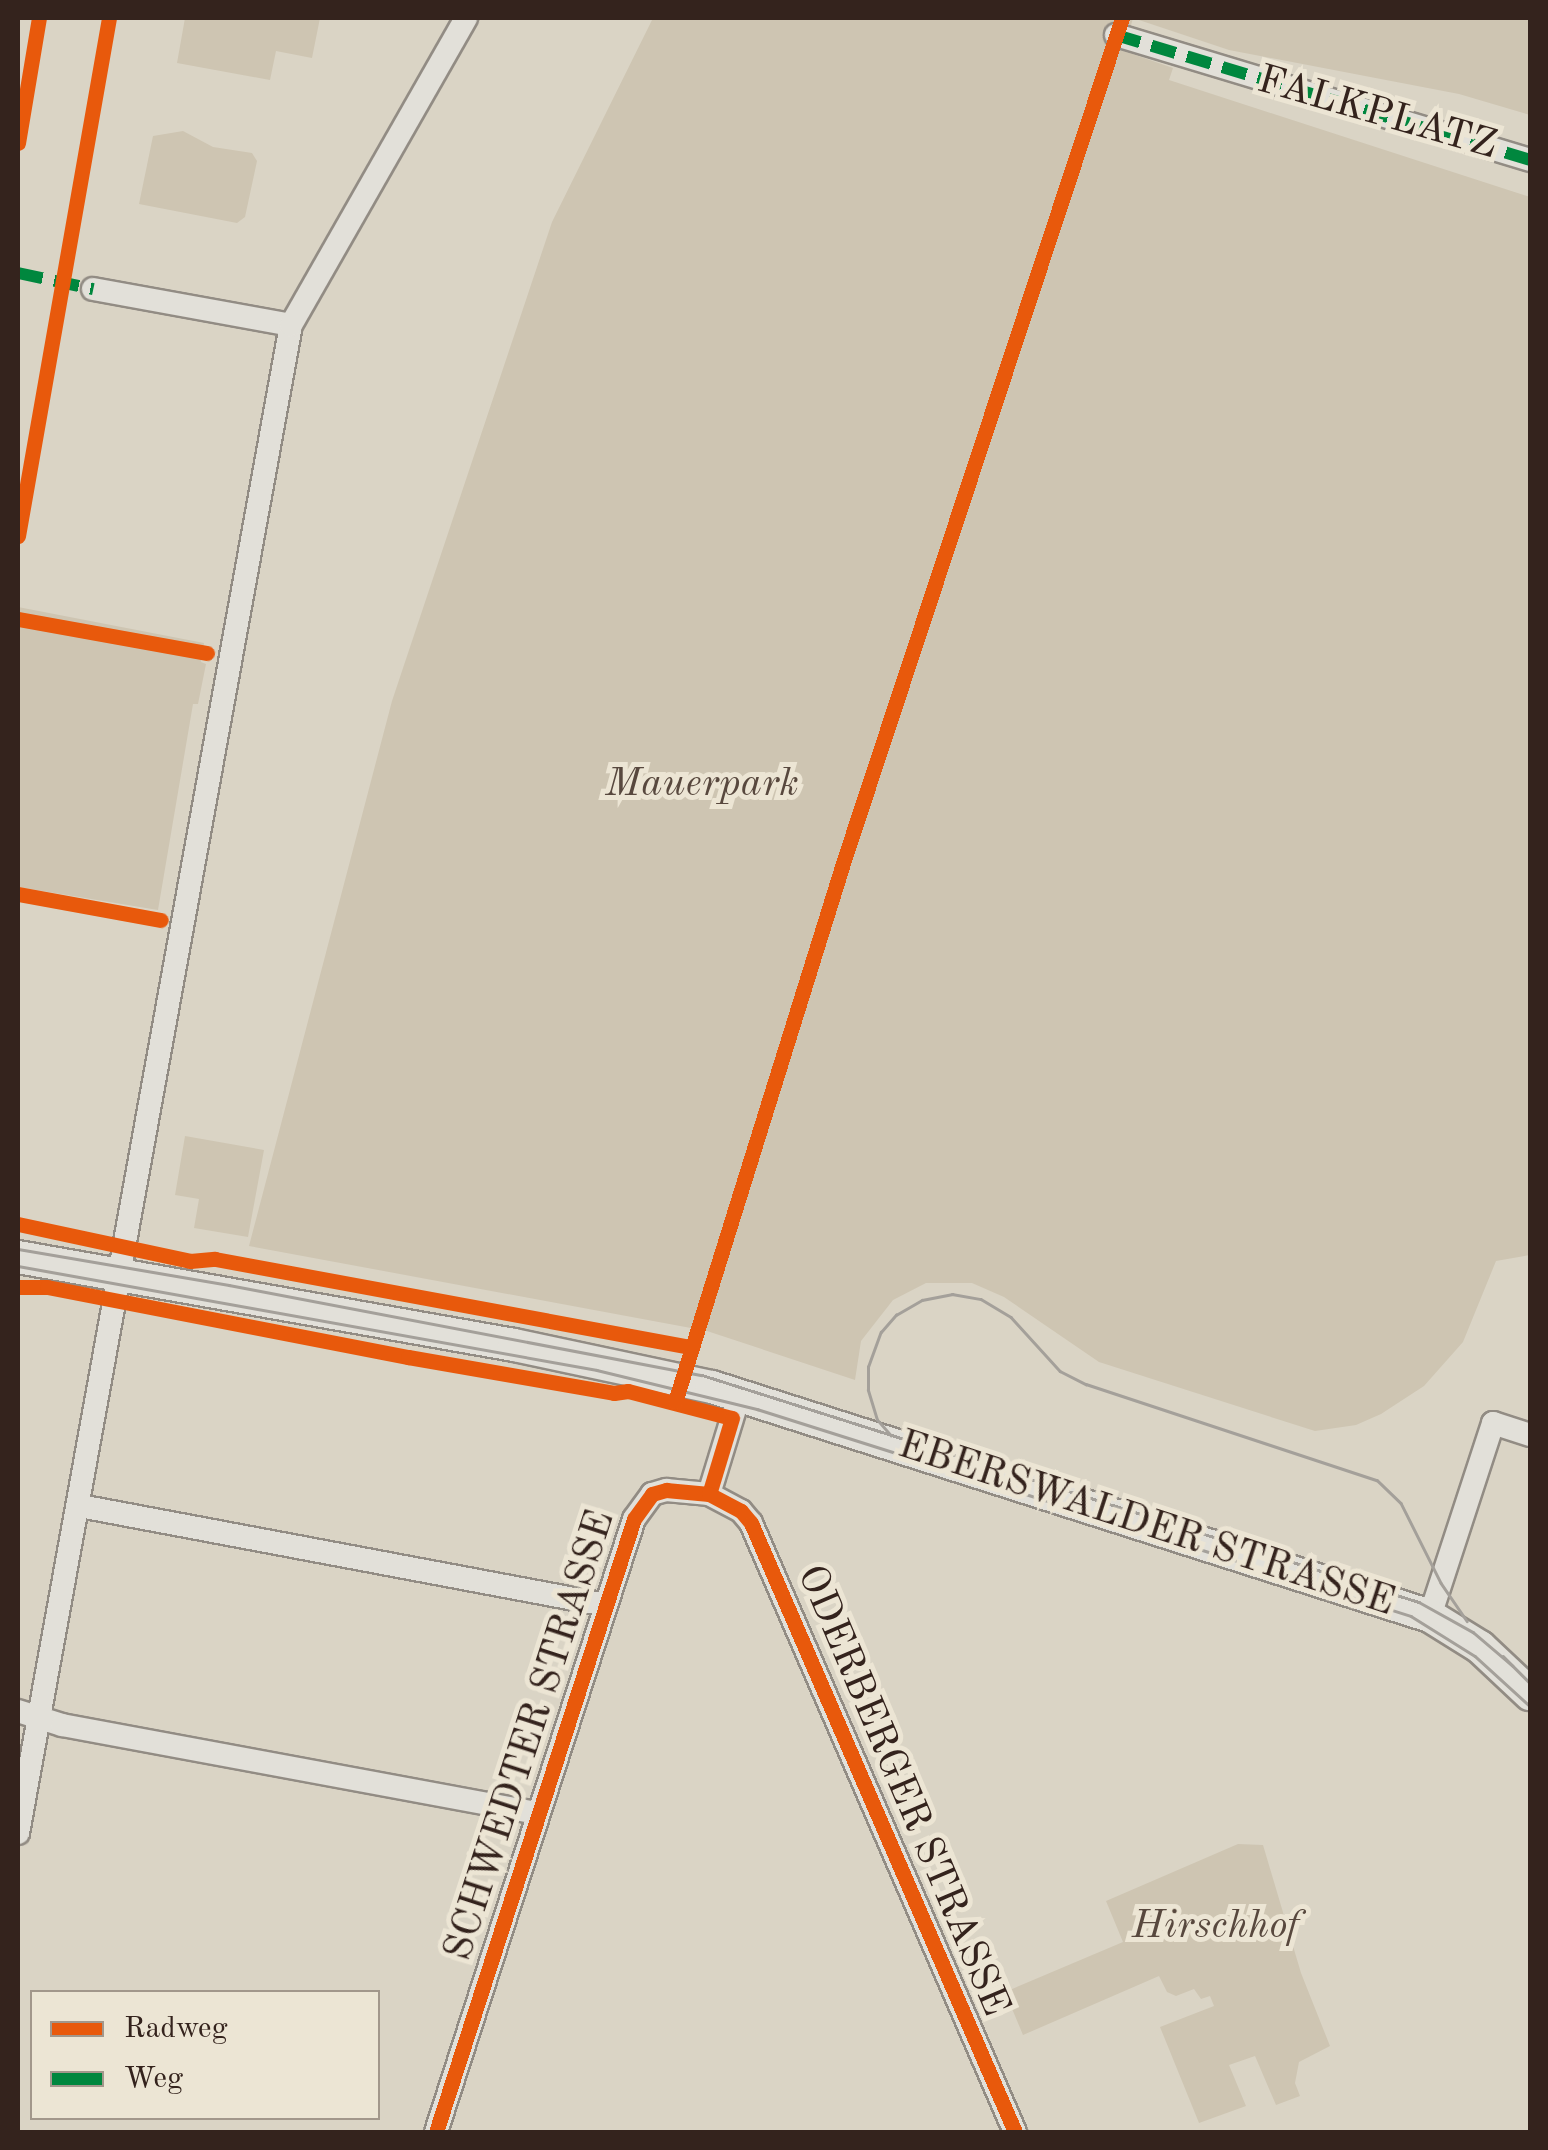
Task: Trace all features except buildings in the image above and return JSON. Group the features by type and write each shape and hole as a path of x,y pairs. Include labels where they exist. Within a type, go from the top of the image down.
{"main road":[{"name":"EBERSWALDER STRASSE","path":"18,1257 514,1344 682,1379 1430,1616 1480,1647 1530,1694"}],"street":[{"path":"18,1832 28,1714 80,1506 291,325 466,18"},
{"name":"FALKPLATZ","path":"1116,35 1530,160"},
{"path":"93,288 291,325"},
{"path":"708,1494 739,1396"},
{"path":"1430,1616 1493,1424 1530,1435"},
{"name":"SCHWEDTER STRASSE","path":"436,2132 640,1506 652,1494 666,1490 708,1494"},
{"name":"ODERBERGER STRASSE","path":"708,1494 740,1511 751,1523 1015,2132"},
{"path":"80,1506 606,1605"},
{"path":"28,1714 538,1813"}],"green space":[{"path":"185,18 320,18 312,58 276,51 270,80 177,63"},
{"name":"Mauerpark","path":"653,18 1133,18 1124,51 1173,68 1169,80 1530,197 1530,1255 1496,1261 1463,1342 1424,1386 1381,1414 1356,1425 1315,1431 1099,1362 1004,1297 972,1283 926,1283 893,1300 861,1341 855,1380 707,1331 249,1246 392,701 552,222"},
{"path":"1133,18 1530,18 1530,115 1459,94 1229,50"},
{"path":"183,131 213,147 252,153 257,161 245,217 237,223 139,204 153,136"},
{"path":"18,607 204,643 201,662 206,664 198,704 193,704 158,910 18,887"},
{"path":"185,1136 264,1150 248,1237 194,1228 199,1199 175,1195"},
{"name":"Hirschhof","path":"1238,1844 1263,1845 1301,1973 1330,2046 1299,2062 1295,2083 1300,2096 1276,2105 1255,2056 1229,2065 1246,2106 1199,2123 1160,2027 1214,2006 1210,1996 1201,1999 1194,1989 1176,1996 1167,1992 1159,1976 1023,2035 1005,1992 1123,1942 1106,1901"}],"tram line":[{"path":"18,1249 702,1375 1419,1602 1473,1632 1513,1666"},
{"path":"18,1266 597,1370 757,1409 1411,1616 1475,1656 1530,1706"},
{"path":"891,1436 877,1420 868,1390 868,1367 881,1332 896,1315 922,1300 952,1294 981,1299 1011,1317 1060,1371 1086,1384 1377,1480 1401,1503 1441,1583 1467,1621"},
{"path":"1503,1656 1530,1683"}],"marked path":[{"path":"1116,35 1530,160"},
{"path":"18,273 93,289"}],"cycle path":[{"path":"18,143 39,18"},
{"path":"18,536 109,18"},
{"path":"675,1402 845,857 1122,18"},
{"path":"18,619 207,653"},
{"path":"18,894 161,920"},
{"path":"18,1224 190,1261 215,1259 691,1347"},
{"path":"18,1287 47,1287 408,1357 614,1393 628,1391 732,1418 709,1494"},
{"path":"436,2132 634,1519 652,1494 666,1490 709,1494 741,1511 751,1523 1015,2132"}]}
